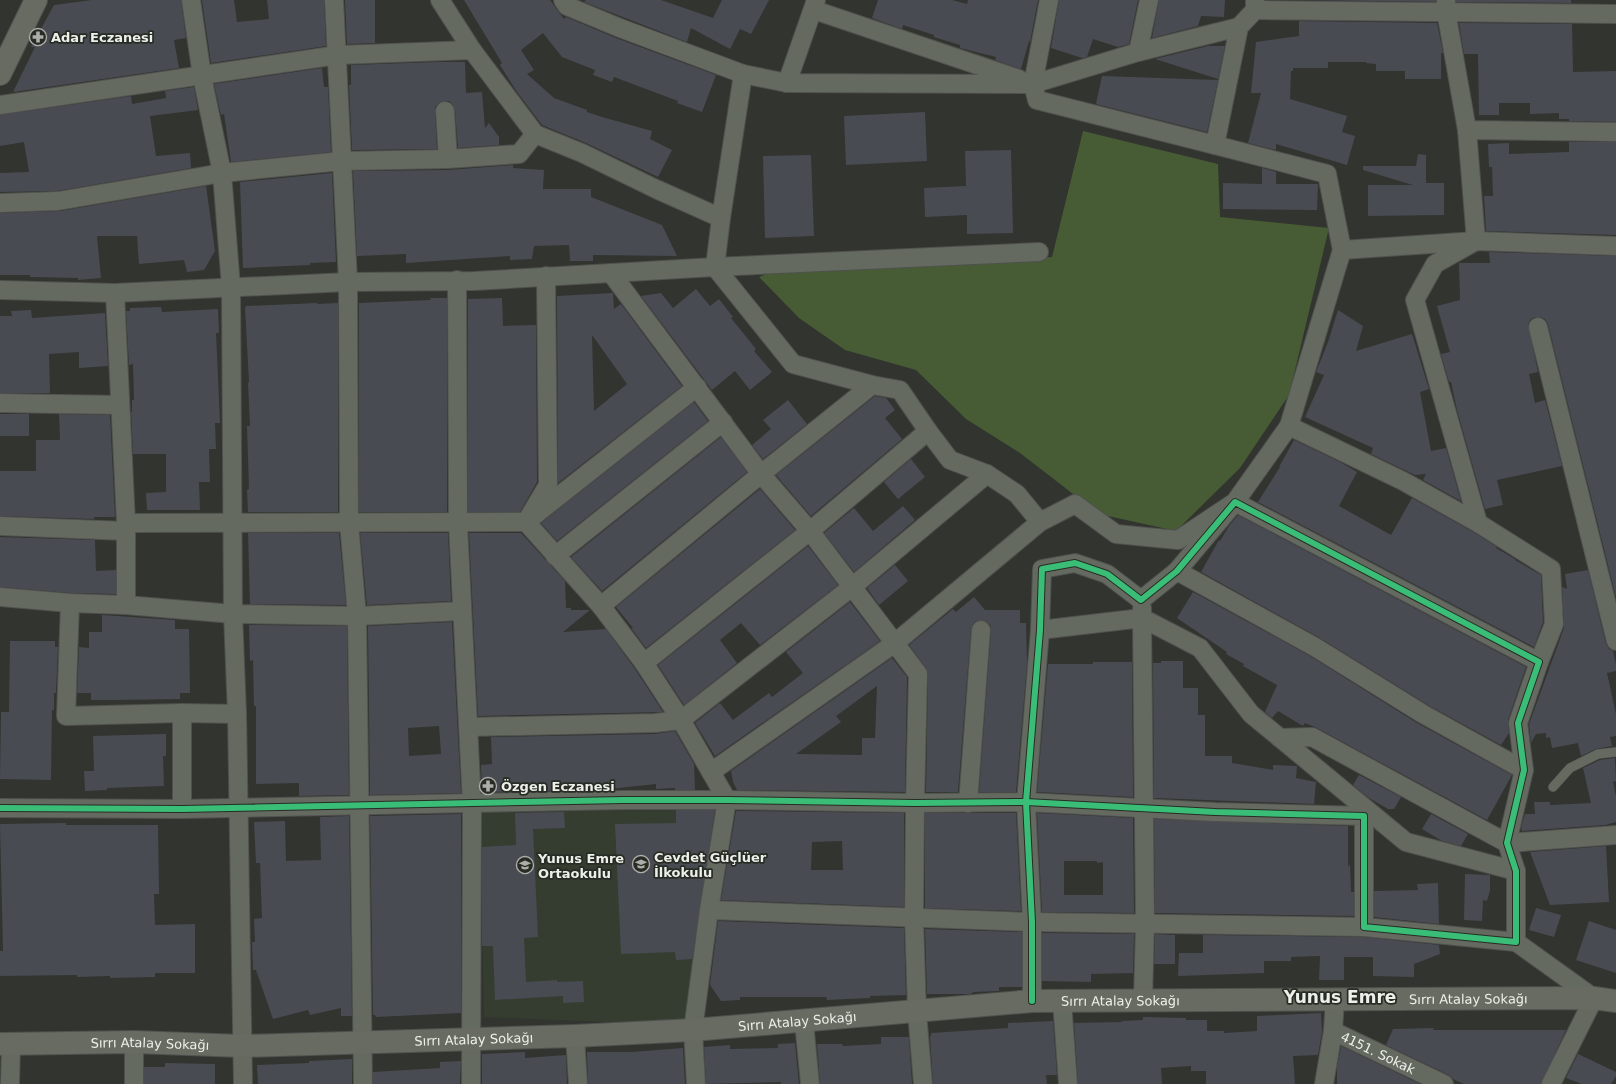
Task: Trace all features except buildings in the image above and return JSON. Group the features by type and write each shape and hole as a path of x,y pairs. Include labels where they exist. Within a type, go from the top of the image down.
{"main road":[{"path":"0,74 36,0"},
{"name":"Sırrı Atalay Sokağı","path":"6,1044 134,1042 242,1046 575,1036 693,1030 804,1022 1032,1001 1594,998 1616,1001"}],"street":[{"path":"191,0 202,76 222,173 231,287 233,614 237,714 243,1084"},
{"path":"334,0 338,55 348,282 348,523 357,616 364,1043 363,1084"},
{"path":"440,0 472,50 535,134 582,153 656,189 721,218"},
{"path":"563,0 567,6 620,28 743,74 787,83 1032,84 1138,52 1239,27"},
{"path":"1049,0 1032,84 1037,100 1327,174 1342,250 1289,426 1235,502 1177,571 1141,600"},
{"path":"1138,52 1148,0"},
{"path":"787,83 815,5 1032,84"},
{"path":"1215,145 1239,27 1255,5 1446,6 1616,14"},
{"path":"1446,6 1467,130 1476,241"},
{"path":"0,105 338,55 472,50"},
{"path":"743,74 715,267 793,364 872,385 900,390 950,460 987,474 1017,494 1040,522"},
{"path":"445,111 448,159"},
{"path":"1467,130 1616,132"},
{"path":"0,203 58,201 222,173 342,161 448,159 518,154 535,134"},
{"path":"1476,241 1435,264 1415,300 1478,523"},
{"path":"1342,250 1476,241 1616,246"},
{"path":"0,290 115,293 348,282 474,281 715,267 1039,252"},
{"path":"611,273 761,474 810,531 918,674 914,919 917,1012 923,1084"},
{"path":"526,522 548,485 546,276"},
{"path":"457,280 458,524 472,804 471,1084"},
{"path":"115,293 126,527 126,605"},
{"path":"1538,327 1616,641"},
{"path":"601,606 872,385"},
{"path":"0,526 126,527 233,523 458,524 526,522 697,388"},
{"path":"0,403 120,405"},
{"path":"555,556 723,422"},
{"path":"1289,426 1403,481 1478,523 1551,569 1554,624 1518,723 1524,770 1507,843 1516,871 1516,942"},
{"path":"644,663 810,531 928,431"},
{"path":"469,728 655,723 681,720 852,587 987,474"},
{"path":"1235,502 1539,662"},
{"path":"712,772 895,643 1040,522 1075,504 1116,534 1178,540 1235,502"},
{"path":"526,522 601,606 644,663 681,720 727,800 709,910 693,1030 696,1084"},
{"path":"1032,1001 1032,922 1026,802 1040,630 1042,569 1076,563 1107,574 1141,600 1145,923 1143,1000"},
{"path":"1177,571 1315,647 1423,714 1524,770"},
{"path":"0,597 233,614 357,616 462,611"},
{"path":"70,603 66,716 182,713 237,714"},
{"path":"1040,630 1142,618 1200,648 1250,714 1406,842 1516,871"},
{"path":"968,803 981,630"},
{"path":"182,713 182,809"},
{"path":"1280,738 1312,737 1507,843 1616,835"},
{"path":"0,808 182,809 359,807 623,800 727,800 915,803 1026,802 1364,816 1364,928"},
{"path":"709,910 914,919 1364,928 1516,942 1594,998 1551,1084"},
{"path":"1324,1084 1333,1031 1335,1000"},
{"path":"1062,1001 1068,1084"},
{"path":"804,1022 810,1084"},
{"name":"4151. Sokak","path":"1333,1031 1444,1084"},
{"path":"575,1036 578,1084"},
{"path":"134,1042 134,1084"},
{"path":"6,1044 10,1084"}],"lane":[{"path":"1553,787 1570,768 1598,754 1616,752"}],"shaded area":[{"name":"Cevdet Güçlüer İlkokulu","path":"721,805 690,1025 484,1017 480,809"}],"green space":[{"path":"1083,131 1218,164 1220,217 1329,228 1289,395 1240,468 1176,531 1099,514 1020,453 966,419 916,370 845,350 799,318 759,277 776,270 1052,257"}],"cycle path":[{"path":"0,808 182,809 623,800 727,800 915,803 1026,802 1215,812 1364,816 1364,927 1516,942 1516,871 1507,843 1524,770 1518,723 1539,662 1235,502 1177,571 1141,600 1107,574 1075,563 1042,569 1040,630 1026,802 1032,922 1032,1001"}],"place":[{"name":"Adar Eczanesi","path":"38,37"},
{"name":"Özgen Eczanesi","path":"488,786"},
{"name":"Cevdet Güçlüer İlkokulu","path":"641,864"},
{"name":"Yunus Emre Ortaokulu","path":"525,865"}],"district":[{"name":"Yunus Emre","path":"1340,997"}]}
